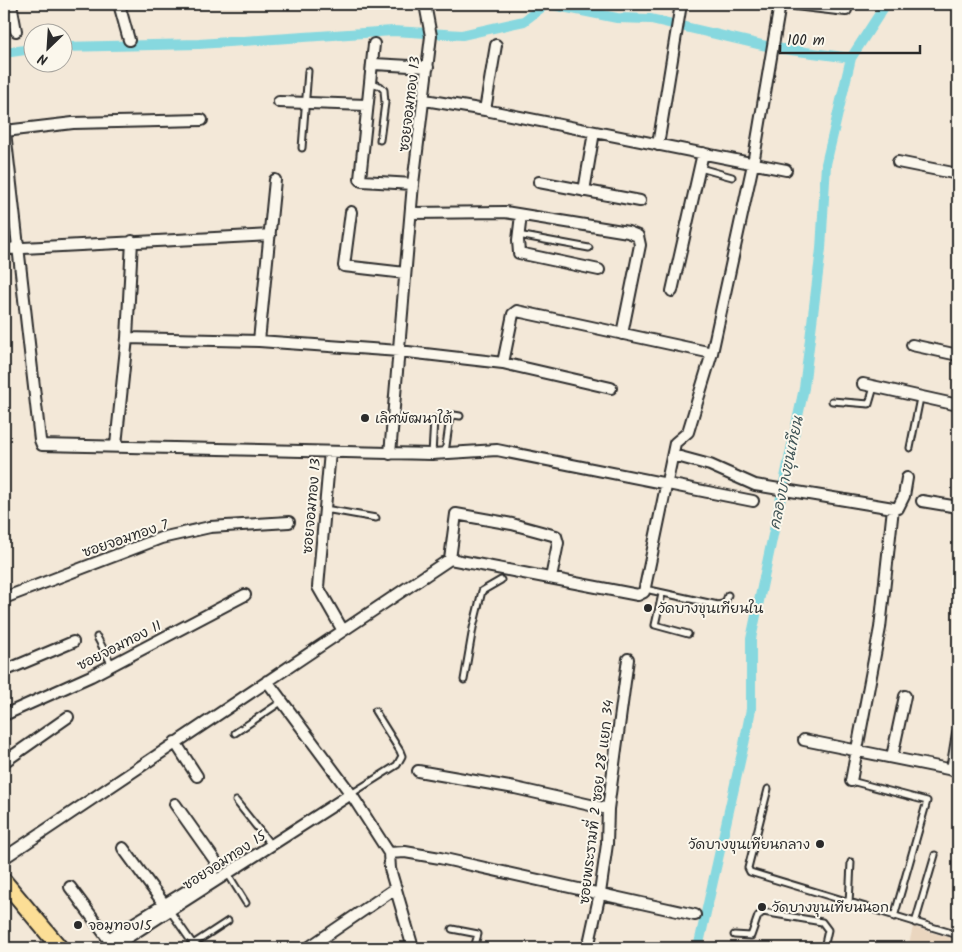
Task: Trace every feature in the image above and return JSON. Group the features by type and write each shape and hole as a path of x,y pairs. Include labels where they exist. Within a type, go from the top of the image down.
{"main road":[{"path":"4,881 60,948"}],"street":[{"path":"11,4 16,31"},
{"path":"119,4 129,40"},
{"name":"ซอยจอมทอง 13","path":"342,629 318,587 330,452 390,454 413,184 425,100 431,36 425,4"},
{"path":"658,145 681,4"},
{"path":"4,858 342,629 450,559 503,574 551,578 638,595 645,589 675,443 688,432 712,353 753,164 780,4"},
{"path":"795,4 827,6 846,10"},
{"path":"374,44 374,64 367,105 360,180 413,184"},
{"path":"485,110 496,45"},
{"path":"374,64 428,67"},
{"path":"425,100 485,110 786,170"},
{"path":"279,102 306,101 367,105"},
{"path":"202,120 73,123 4,127 40,442 44,445 116,445 330,452"},
{"path":"584,191 594,132"},
{"path":"672,291 703,154"},
{"path":"898,162 958,174"},
{"path":"259,341 275,180"},
{"path":"539,182 640,201"},
{"path":"351,212 344,266 405,273"},
{"path":"411,213 505,212 638,236 640,245 622,334"},
{"path":"521,215 518,249 522,254 599,270"},
{"path":"4,249 270,234"},
{"path":"116,445 127,338 132,241"},
{"path":"503,363 513,314 517,311 712,353"},
{"path":"127,338 259,341 399,351 503,363 611,388"},
{"path":"912,345 958,356"},
{"path":"863,384 958,405"},
{"path":"390,454 432,454 497,450 753,501"},
{"path":"672,455 710,465 761,486 893,508 898,508 902,503 907,478"},
{"path":"922,501 958,508"},
{"path":"851,781 880,628 893,508"},
{"path":"450,559 455,515 503,522 556,536 558,543 551,578"},
{"name":"ซอยจอมทอง 7","path":"4,598 161,538 210,527 289,522"},
{"name":"ซอยจอมทอง 11","path":"4,715 112,665 245,595"},
{"path":"4,671 73,642"},
{"name":"ซอยพระรามที่ 2 ซอย 28 แยก 34","path":"588,948 600,893 607,844 608,809 628,659"},
{"path":"267,681 350,794 389,853 390,869 413,948"},
{"path":"892,757 905,696"},
{"path":"4,762 68,718"},
{"path":"804,740 955,770 958,733"},
{"path":"175,742 197,776"},
{"path":"418,771 514,788 608,809"},
{"name":"ซอยจอมทอง 15","path":"167,907 228,874 350,794"},
{"path":"70,887 111,945 212,876 216,862 175,804"},
{"path":"123,848 167,907"},
{"path":"389,853 405,852 440,858 695,915"},
{"path":"308,948 396,888"}],"lane":[{"path":"302,148 308,71"},
{"path":"370,83 380,86 385,94 380,140"},
{"path":"700,168 732,177"},
{"path":"518,235 589,248"},
{"path":"832,401 869,404 874,387"},
{"path":"910,448 920,398"},
{"path":"445,453 450,418 460,416"},
{"path":"432,454 434,419"},
{"path":"325,509 376,518"},
{"path":"464,680 482,591 503,574"},
{"path":"645,589 720,605 726,603 728,595"},
{"path":"662,594 655,625 688,634"},
{"path":"97,637 112,665"},
{"path":"235,733 281,702"},
{"path":"350,794 396,766 400,760 400,751 376,712"},
{"path":"851,781 927,801 894,917"},
{"path":"768,789 748,868 750,872 849,904 958,935"},
{"path":"236,801 271,845"},
{"path":"915,923 936,855"},
{"path":"849,904 851,862"},
{"path":"228,874 246,903"},
{"path":"167,907 193,944"},
{"path":"734,935 751,936 758,916 763,912 822,922 828,930 824,948"},
{"path":"187,948 228,921"},
{"path":"452,929 478,934 474,948"}],"shaded area":[{"path":"913,927 958,940 958,948 908,948"}],"waterway":[{"path":"72,47 199,44 393,31 462,35 524,21 546,4"},
{"path":"548,4 617,18 651,19 775,48 851,58"},
{"name":"คลองบางขุนเทียน","path":"698,948 751,709 751,639 804,388 821,249 826,164 851,58 886,4"},
{"path":"4,53 22,50"}],"place":[{"name":"เลิศพัฒนาใต้","path":"365,418"},
{"name":"วัดบางขุนเทียนใน","path":"648,608"},
{"name":"วัดบางขุนเทียนกลาง","path":"820,844"},
{"name":"วัดบางขุนเทียนนอก","path":"762,907"},
{"name":"จอมทอง15","path":"78,925"}]}
